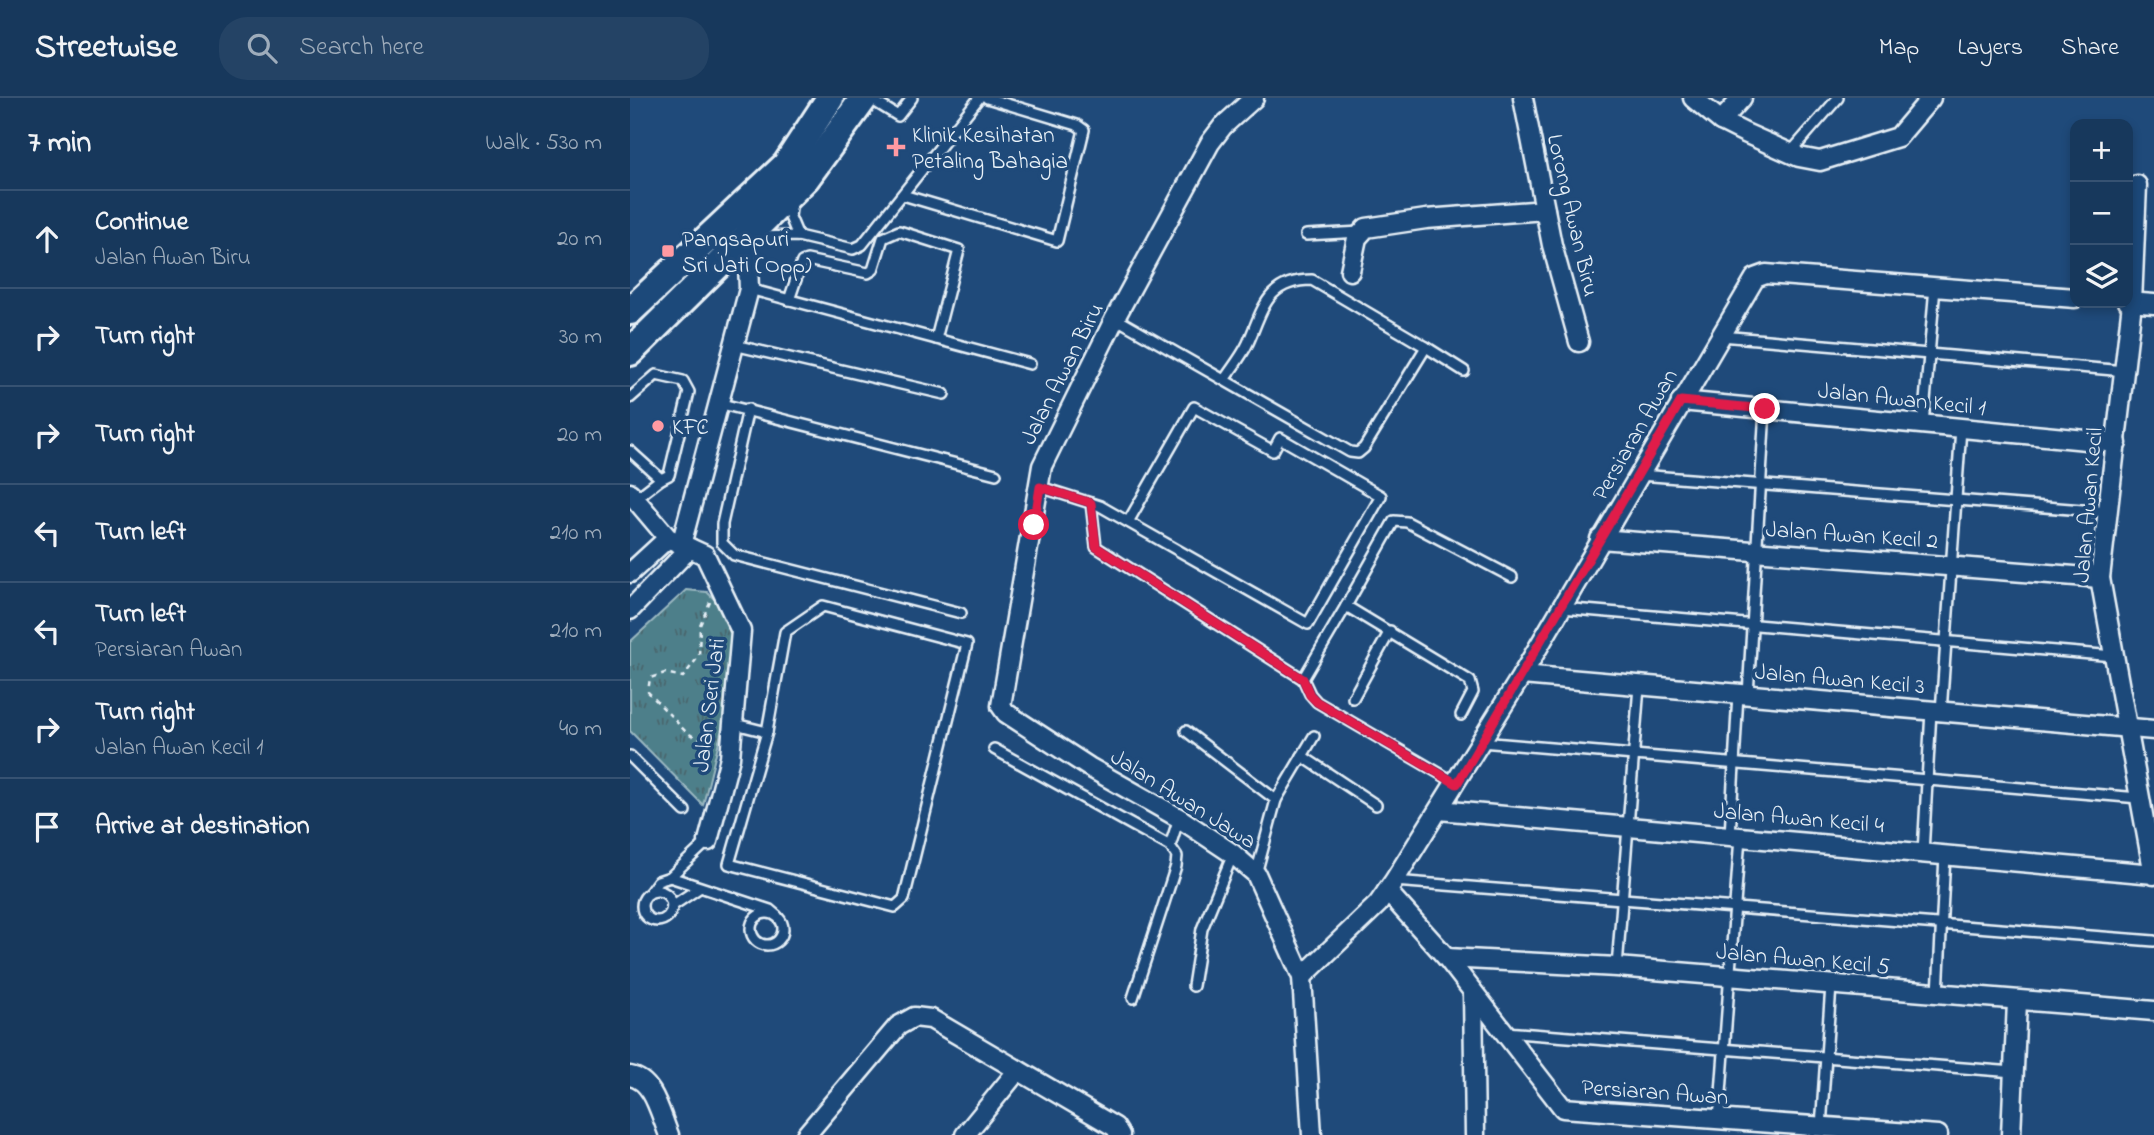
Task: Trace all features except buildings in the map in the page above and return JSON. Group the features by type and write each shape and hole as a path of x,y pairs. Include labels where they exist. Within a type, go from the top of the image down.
{"main road":[{"path":"630,311 786,165 830,98"},
{"path":"630,352 792,192 867,98"}],"street":[{"name":"Jalan Awan Biru","path":"1001,706 1042,464 1115,318 1210,143 1223,126 1254,98"},
{"name":"Lorong Awan Biru","path":"1522,98 1545,210 1579,342"},
{"path":"1693,98 1721,121 1790,153 1820,160 1898,137 1931,98"},
{"path":"1721,121 1742,98"},
{"name":"Jalan Awan Kecil","path":"2133,251 2137,184"},
{"path":"1350,271 1361,232 1373,226 1545,210"},
{"path":"630,610 679,543 749,289 747,237"},
{"name":"Persiaran Awan","path":"1302,977 1391,886 1457,784 1752,281 1762,274 2070,298"},
{"path":"2133,302 2154,304"},
{"name":"Jalan Awan Kecil","path":"2130,308 2125,371 2100,578 2154,874"},
{"name":"Jalan Awan Kecil 1","path":"1681,401 2117,443"},
{"name":"Jalan Seri Jati","path":"633,496 679,543 705,555 741,631 730,758 708,841"},
{"name":"Jalan Awan Kecil 2","path":"1600,539 2100,578"},
{"path":"630,573 679,543"},
{"name":"Jalan Awan Kecil 3","path":"1522,675 2154,730"},
{"name":"Jalan Awan Jawa","path":"1001,706 1006,713 1089,767 1179,818 1233,853 1256,874 1302,977 1312,1135"},
{"name":"Jalan Awan Kecil 4","path":"1440,810 2154,874"},
{"name":"Persiaran Awan","path":"1391,886 1558,1104 1566,1109 1718,1128 1821,1127 1938,1135"},
{"name":"Jalan Awan Kecil 5","path":"1447,958 1617,967 2017,1002 2154,1011"},
{"path":"1473,992 1475,1135"},
{"path":"2011,1135 2017,1002"},
{"path":"806,1135 898,1026 914,1017 931,1019 1115,1127 1120,1135"},
{"path":"965,1135 1018,1070"},
{"path":"630,1076 640,1077 648,1084 669,1135"}],"lane":[{"path":"867,98 898,116 912,98"},
{"path":"747,237 798,236 853,249 862,245 979,98"},
{"path":"903,195 1057,242 1084,130 1077,125 987,98"},
{"path":"1790,153 1838,98"},
{"path":"792,192 790,217 798,236"},
{"path":"789,300 802,262 807,260 868,273 873,270 883,238 899,231 959,250 936,339"},
{"path":"1306,235 1361,232"},
{"path":"1224,380 1247,345 1259,313 1275,291 1297,280 1311,280 1464,371"},
{"path":"1923,425 1935,287"},
{"path":"749,289 1030,364"},
{"path":"1115,318 1350,452 1358,453 1364,449 1426,347"},
{"path":"1720,336 2125,371"},
{"path":"734,345 944,394"},
{"path":"630,398 656,374 683,381 689,392 668,475 633,496"},
{"path":"718,402 996,474"},
{"path":"1040,487 1091,503 1308,624 1381,496 1280,438 1273,451 1194,407 1128,522"},
{"path":"748,409 722,524 722,543 734,555 961,613"},
{"path":"1718,1128 1735,908 1735,764 1752,626 1765,409"},
{"path":"1923,853 1927,780 1946,642 1961,428"},
{"path":"630,451 662,480"},
{"path":"1638,475 2108,512"},
{"path":"1091,503 1096,547 1303,679 1310,695 1317,702 1457,784"},
{"path":"1303,679 1394,521 1407,522 1512,577"},
{"path":"824,606 967,644 904,899 895,907 729,864 767,732 785,632 824,606"},
{"path":"1346,606 1470,681 1473,692 1461,715"},
{"path":"1560,608 2114,656"},
{"path":"1353,698 1391,631"},
{"path":"1617,967 1639,686"},
{"path":"735,724 767,732"},
{"path":"1186,731 1276,800"},
{"path":"1256,874 1276,800 1314,736"},
{"path":"1481,742 2139,798"},
{"path":"994,749 1170,846 1177,856 1177,866 1133,998"},
{"path":"630,756 685,811"},
{"path":"1302,756 1376,806"},
{"path":"1170,846 1179,818"},
{"path":"699,888 672,906 666,918 656,921 648,918 642,905 658,881 670,877 708,841"},
{"path":"1193,986 1202,929 1233,853"},
{"path":"1938,994 1945,855"},
{"path":"670,877 770,910 777,916 783,930 775,943 767,945 754,938 751,930 758,916 777,916"},
{"path":"1391,886 1622,899 2154,941"},
{"path":"649,893 662,892 670,897 672,906"},
{"path":"746,901 758,916"},
{"path":"1821,1127 1831,986"},
{"path":"1503,1032 2015,1072"}],"path":[{"path":"710,593 710,606 700,625 699,656 683,677 665,673 650,678 648,692 686,732 730,758"}],"green space":[{"path":"686,590 707,592 733,618 723,725 703,805 630,731 630,642"}],"place":[{"name":"Klinik Kesihatan Petaling Bahagia","path":"896,147"},
{"name":"Pangsapuri Sri Jati (Opp)","path":"668,251"},
{"name":"KFC","path":"658,426"}],"route":[{"path":"1034,525 1040,487 1091,503 1096,547 1274,663 1303,679 1305,687 1317,702 1457,784 1681,401 1765,409"}]}
